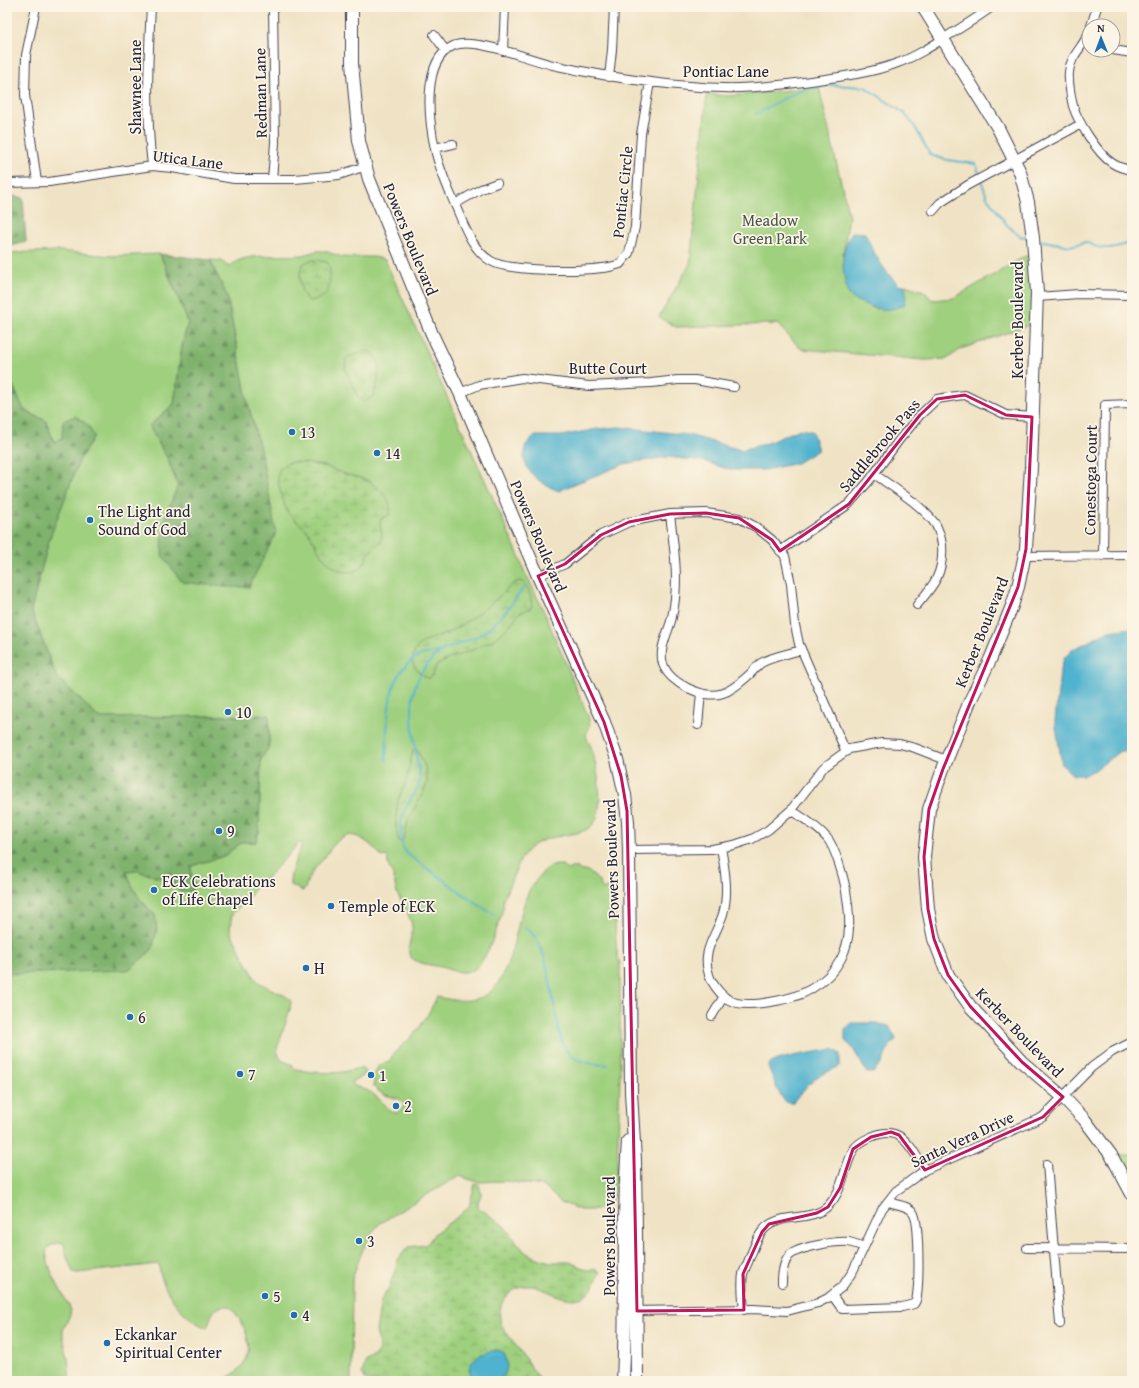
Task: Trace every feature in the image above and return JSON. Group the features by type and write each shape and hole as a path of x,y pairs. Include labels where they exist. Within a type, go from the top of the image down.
{"main road":[{"name":"Powers Boulevard","path":"352,7 352,63 359,141 369,179 432,334 460,393 538,576 607,729 617,759 625,795 629,850 631,1092 635,1160 637,1311 636,1381"},
{"name":"Kerber Boulevard","path":"923,7 998,128 1020,172 1028,202 1033,238 1037,296 1031,466 1025,556 1012,606 946,760 930,809 924,857 928,909 934,939 948,974 970,1006 1022,1062 1084,1118 1111,1155 1132,1194"},
{"name":"Powers Boulevard","path":"623,1381 625,1310 625,1195 631,1092"}],"street":[{"path":"36,7 26,55 25,94 37,182"},
{"name":"Shawnee Lane","path":"151,7 149,70 150,145 152,166"},
{"name":"Redman Lane","path":"272,179 275,143 273,7"},
{"path":"434,35 446,50 454,45 467,44 482,45 503,51 505,7"},
{"path":"609,77 614,7"},
{"name":"Pontiac Lane","path":"503,51 547,64 609,77 684,86 737,88 771,87 857,74 911,58 992,7"},
{"path":"1094,18 1097,7"},
{"path":"1081,49 1072,60 1069,72 1073,105 1081,124 1097,149 1112,163 1132,170"},
{"name":"Pontiac Circle","path":"446,50 436,62 431,82 429,112 435,148 443,176 454,204 472,241 482,255 492,262 513,268 567,270 602,268 620,264 629,253 635,227 641,134 650,82"},
{"path":"1121,51 1132,53"},
{"path":"933,211 940,203 968,184 1081,124"},
{"path":"435,148 453,144"},
{"name":"Utica Lane","path":"7,183 49,182 152,166 234,179 295,179 339,175 366,166"},
{"path":"454,204 481,189 497,183"},
{"path":"1037,296 1079,294 1132,295"},
{"name":"Butte Court","path":"460,393 479,385 522,378 589,386 695,380 734,387"},
{"name":"Saddlebrook Pass","path":"780,551 849,504 920,415 937,400 956,396 965,396 1006,415 1032,417"},
{"name":"Conestoga Court","path":"1103,556 1105,405 1132,404"},
{"path":"874,474 917,505 936,525 941,538 943,559 938,577 917,606"},
{"path":"538,576 565,564 601,535 629,522 670,514 706,513 739,518 756,527 772,540 784,556 791,584 795,624 801,650 846,752"},
{"path":"670,514 676,568 676,592 672,617 662,648 662,663 669,675 678,683 701,693 707,695 723,693 736,685 760,664 801,650"},
{"path":"1025,556 1132,555"},
{"path":"698,725 701,693"},
{"path":"629,850 721,848 734,846 752,839 768,830 791,810 823,768 849,749 882,743 900,744 946,760"},
{"path":"721,848 725,869 725,898 723,914 708,947 706,958 707,969 712,982 730,1001 739,1003 777,1002 810,990 828,976 841,959 849,938 850,916 845,884 836,855 828,838 808,821 791,810"},
{"path":"712,1016 724,996"},
{"name":"Santa Vera Drive","path":"625,1310 787,1310 818,1303 842,1287 864,1247 882,1209 896,1191 924,1170 1043,1117 1092,1067 1112,1052 1132,1042"},
{"path":"744,1310 743,1274 762,1232 769,1224 783,1219 817,1213 828,1207 840,1188 849,1158 860,1143 882,1133 891,1132 900,1135 911,1148 924,1170"},
{"path":"1047,1164 1060,1324"},
{"path":"832,1295 842,1309 902,1307 914,1304 917,1297 918,1262 916,1221 913,1212 908,1208 888,1202"},
{"path":"782,1283 784,1265 789,1256 800,1250 832,1243 849,1242 864,1247"},
{"path":"1027,1248 1132,1249"}],"highlighted area":[{"path":"965,395 1006,415 1032,417 1026,549 1018,587 943,769 929,809 924,857 928,909 934,939 948,975 970,1006 1022,1062 1063,1097 1043,1117 925,1170 899,1135 891,1132 871,1137 853,1149 840,1188 828,1207 817,1213 769,1224 762,1232 743,1274 744,1310 637,1311 627,811 621,776 604,722 538,576 565,564 601,535 629,522 670,514 706,513 739,518 772,540 780,551 849,504 920,415 937,399"}],"green space":[{"name":"Meadow Green Park","path":"819,87 849,217 843,254 848,293 855,300 876,309 906,296 905,285 924,291 932,300 954,298 1034,251 1035,323 961,349 947,359 924,360 801,349 777,324 676,327 659,317 690,264 707,94 728,96"},
{"path":"7,195 23,198 26,242 7,247"},
{"path":"60,251 110,256 160,254 188,322 182,346 174,404 149,426 167,458 178,486 163,523 262,457 247,400 227,296 210,260 222,261 227,266 231,266 236,262 253,257 302,255 321,251 343,257 375,257 385,260 520,558 524,571 546,616 588,716 590,725 586,735 596,764 600,795 598,814 595,822 589,828 580,832 548,839 537,843 528,850 520,861 503,898 501,914 492,942 483,960 473,970 465,972 453,971 412,959 409,949 412,926 396,890 387,856 382,857 370,844 354,836 348,835 343,837 335,844 312,872 303,891 290,885 292,870 302,844 299,843 265,880 256,885 251,895 232,914 230,927 231,933 256,980 289,998 291,1001 277,1051 281,1060 293,1065 292,1068 311,1072 330,1073 362,1069 366,1072 364,1075 352,1081 352,1084 370,1092 392,1112 397,1113 404,1106 402,1101 383,1094 374,1087 374,1075 379,1065 389,1062 395,1052 413,1035 428,1014 437,997 454,1000 471,1000 482,997 493,990 501,978 507,964 521,914 531,887 543,872 556,865 562,865 567,870 571,868 578,868 581,871 588,871 598,881 603,890 614,884 616,938 620,963 620,1076 617,1175 613,1198 608,1206 596,1210 580,1210 561,1202 543,1186 505,1181 478,1182 459,1176 379,1224 363,1249 352,1278 351,1381 222,1381 234,1374 240,1368 248,1353 247,1336 244,1328 230,1306 220,1307 214,1311 207,1328 186,1315 174,1302 161,1277 159,1264 77,1273 73,1272 66,1255 64,1244 61,1242 50,1246 46,1250 49,1266 71,1310 63,1330 70,1381 7,1381 7,707 31,916 155,915 137,896 126,871 135,870 156,877 169,879 181,892 194,884 191,877 191,866 224,856 242,842 256,842 259,832 261,759 269,747 269,715 99,718 56,676 31,610 49,540 79,461 94,436 62,439 54,442 46,421 24,410 7,373 7,253"},
{"path":"160,254 210,260 227,296 247,400 262,457 276,533 249,587 224,587 182,582 162,555 163,523 178,485 167,458 149,426 174,404 182,346 188,322"},
{"path":"315,260 327,262 330,270 330,283 326,294 320,298 310,301 304,295 302,290 300,284 300,273 303,264"},
{"path":"366,351 375,356 379,364 379,369 375,393 370,399 364,401 358,397 345,369 346,359 348,357"},
{"path":"7,373 24,410 46,421 54,442 62,438 63,421 75,416 88,425 94,436 79,461 49,540 31,610 56,676 99,718 269,715 269,747 261,759 259,832 256,842 242,842 224,856 191,866 191,877 194,884 192,891 181,892 169,879 156,877 135,870 126,871 131,884 138,895 155,915 157,929 152,950 128,970 7,974"},
{"path":"292,462 328,467 335,471 363,479 376,486 388,499 390,504 389,515 381,519 380,522 382,535 381,540 379,544 370,551 364,564 359,569 349,572 343,571 328,562 321,554 307,530 288,512 280,492 278,476 281,467"},
{"path":"520,581 526,585 532,606 531,608 519,613 500,635 470,651 448,659 437,665 432,676 429,678 423,676 414,667 412,658 420,645 447,633 465,622 491,604 514,583"},
{"path":"415,749 422,759 427,782 426,787 408,821 404,838 401,842 399,841 396,831 397,808 399,798 406,781 413,750"},
{"path":"1111,1155 1132,1155 1132,1194"},
{"path":"475,1184 479,1185 481,1193 478,1207 503,1225 525,1252 534,1257 551,1262 570,1262 587,1270 596,1269 600,1272 589,1293 583,1297 573,1299 535,1287 526,1286 516,1289 504,1300 500,1311 502,1326 541,1381 366,1381 362,1373 366,1362 375,1357 379,1352 379,1342 376,1331 381,1301 389,1288 399,1258 408,1247 425,1245 428,1243 435,1233 460,1215 469,1206"}],"water":[{"path":"852,232 865,233 884,268 900,286 905,285 906,296 904,305 892,309 878,309 856,301 849,295 846,288 843,255 846,244"},
{"path":"620,427 689,435 741,450 765,444 800,429 812,431 818,450 797,463 765,470 730,470 703,461 666,457 624,464 559,491 537,479 526,465 524,459 525,446 534,436 561,436 597,429"},
{"path":"1132,628 1132,751 1120,751 1095,770 1084,775 1073,775 1062,765 1055,721 1060,672 1064,658 1072,650 1109,631"},
{"path":"852,1023 876,1023 889,1026 896,1039 889,1047 882,1063 873,1073 867,1073 852,1047 845,1041 845,1029"},
{"path":"833,1049 840,1054 840,1066 817,1077 792,1103 785,1102 778,1091 768,1066 771,1062 792,1056"},
{"path":"496,1350 503,1352 505,1355 507,1364 506,1373 496,1381 474,1381 469,1371 472,1362 482,1354"}],"waterway":[{"path":"756,114 805,89 832,85 865,87 904,113 915,127 930,155 947,160 976,164 980,176"},
{"path":"981,180 987,197 1007,225 1020,236 1029,238"},
{"path":"1038,240 1070,246 1086,242 1104,248 1120,246 1132,242"},
{"path":"495,915 407,854 402,844 400,831 404,813 419,784 412,711 413,695 419,677 429,662 442,651 474,638 496,622 524,587"},
{"path":"386,760 390,702 393,688 399,675 407,664 419,656 440,652"},
{"path":"525,927 534,935 545,960 549,974 556,1018 565,1048 570,1055 581,1061 608,1065"}],"place":[{"name":"13","path":"292,432"},
{"name":"14","path":"377,453"},
{"name":"The Light and Sound of God","path":"90,520"},
{"name":"10","path":"228,712"},
{"name":"9","path":"219,831"},
{"name":"ECK Celebrations of Life Chapel","path":"154,890"},
{"name":"Temple of ECK","path":"331,906"},
{"name":"H","path":"306,968"},
{"name":"6","path":"130,1017"},
{"name":"7","path":"240,1074"},
{"name":"1","path":"371,1075"},
{"name":"2","path":"396,1106"},
{"name":"3","path":"359,1241"},
{"name":"5","path":"265,1296"},
{"name":"4","path":"294,1315"},
{"name":"Eckankar Spiritual Center","path":"107,1343"}]}
